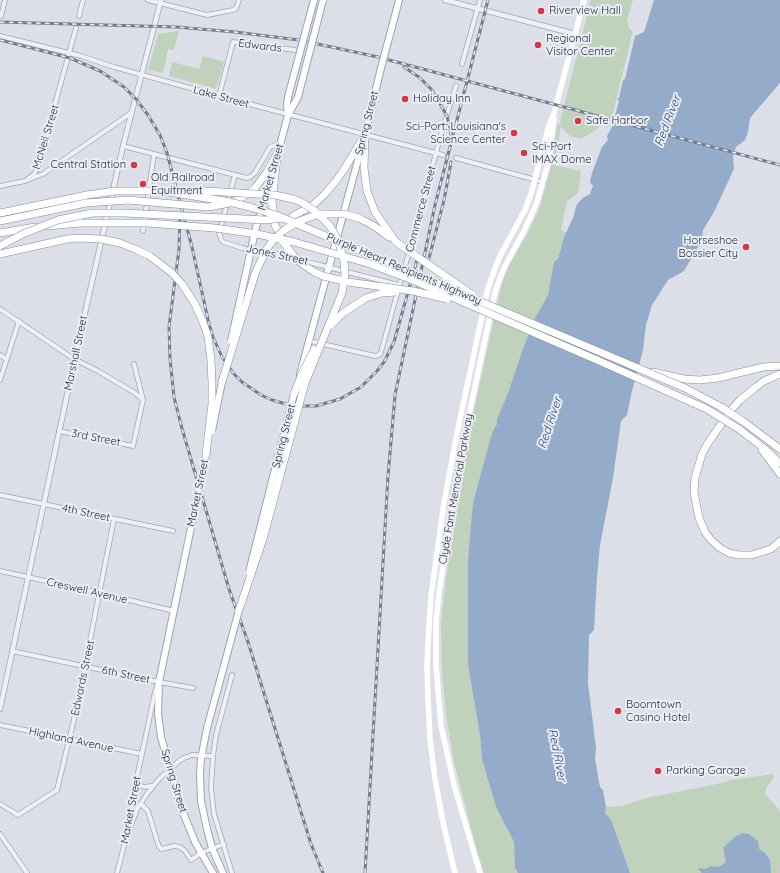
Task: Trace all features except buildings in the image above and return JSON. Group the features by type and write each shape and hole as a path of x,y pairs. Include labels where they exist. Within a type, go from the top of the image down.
{"highway":[{"path":"0,246 25,233 58,220 92,213 266,220 293,216 319,200 336,181 365,134"},
{"path":"365,134 364,168 367,191 375,212 396,242"},
{"path":"0,221 86,203 128,200 208,207 221,206 236,200 255,188 268,172 279,150"},
{"path":"279,150 273,189 273,217 283,242 297,260 309,269 335,280 413,290 476,307"},
{"path":"162,191 180,190 267,195 294,199 309,206 325,220 335,233 343,255 345,275 342,293 305,383 263,539 239,610"},
{"name":"Purple Heart Recipients Highway","path":"0,211 115,191 162,191 225,201 276,215 634,366 707,400 744,422 780,450"},
{"path":"222,382 255,274 266,250 274,239 283,231 297,222 319,214 344,214 359,218 374,226 481,301"},
{"name":"Purple Heart Recipients Highway","path":"0,233 81,223 121,222 175,224 215,228 274,237 313,246 367,263 410,279 687,400 739,429 780,462"},
{"path":"0,254 67,239 101,239 120,243 150,256 172,273 182,284 195,304 208,337 212,383 206,454"},
{"path":"294,394 303,371 318,343 336,321 350,308 366,298 388,292 426,294"},
{"path":"634,366 684,379 700,380 718,378 762,367 780,366"},
{"path":"780,374 764,381 743,396 731,410 702,454 695,478 694,492 699,518 705,532 711,540 725,550 739,555 752,556 771,549 780,541"},
{"path":"753,439 780,474"}],"main road":[{"name":"Market Street","path":"288,114 288,96 314,0"},
{"name":"Market Street","path":"159,682 206,454 256,227 288,114 298,97 323,0"},
{"name":"Spring Street","path":"223,873 212,848 201,801 200,774 207,728 239,610 294,394 365,134 399,0"},
{"name":"Clyde Fant Memorial Parkway","path":"455,873 440,803 430,739 427,666 431,596 444,503 450,465 488,288 499,258 525,210 535,179 549,125 554,113 584,0"},
{"name":"Clyde Fant Memorial Parkway","path":"480,873 454,785 441,725 436,666 438,607 459,464 495,292 504,268 531,217 543,182 552,143 554,113"},
{"name":"Spring Street","path":"159,682 158,714 161,737 182,810 201,853 213,873"}],"street":[{"path":"1,16 5,0"},
{"path":"79,16 83,0"},
{"path":"148,0 161,2 207,15 233,10 236,8 239,0"},
{"path":"445,0 575,34"},
{"path":"462,64 480,0"},
{"name":"Marshall Street","path":"0,709 74,359 131,113 161,2"},
{"name":"McNeil Street","path":"25,181 34,174 37,169 76,28"},
{"name":"Lake Street","path":"0,36 69,53 141,75 443,155"},
{"name":"Edwards","path":"219,96 233,42 295,50"},
{"name":"Commerce Street","path":"314,342 375,356 379,355 381,352 456,86"},
{"path":"0,186 25,181 43,174 131,113"},
{"path":"123,146 247,178 253,175 267,150 274,145 279,150"},
{"path":"143,231 154,154"},
{"path":"456,158 543,182"},
{"name":"Jones Street","path":"235,175 219,233 223,242 242,248 270,252 399,285"},
{"path":"0,308 74,359 98,371 135,393 143,400"},
{"path":"0,380 19,321"},
{"path":"0,355 6,359"},
{"path":"134,364 143,400"},
{"name":"3rd Street","path":"59,431 133,446 143,400"},
{"name":"4th Street","path":"0,495 173,531"},
{"name":"Edwards Street","path":"0,804 18,815 57,790 70,740 86,666 114,519"},
{"name":"Creswell Avenue","path":"0,571 174,611"},
{"name":"6th Street","path":"12,651 193,688"},
{"path":"232,675 216,735 211,788 214,814 224,844 227,862 232,873"},
{"name":"Market Street","path":"117,873 125,842 155,692 159,682"},
{"name":"Highland Avenue","path":"0,725 142,754"},
{"path":"125,842 132,822 141,804 158,780 179,761 188,756 213,756"},
{"path":"136,784 148,787 154,784"},
{"path":"141,804 148,811 161,848 164,849 174,846 180,847 185,851 191,860 201,853 224,844"},
{"path":"0,834 27,873"}],"green space":[{"path":"591,0 633,0 627,20 629,29 633,31 610,125 607,127 604,122 593,132 580,139 570,136 561,126 554,165 581,171 578,193 567,201 561,230 566,233 558,259 554,262 548,295 498,417 471,537 468,561 468,665 480,735 482,759 496,807 514,842 515,868 518,873 484,873 454,762 446,714 442,671 441,623 446,578 470,428 502,283 508,267 539,210 551,167 557,124 561,125 560,122"},
{"path":"179,31 174,50 168,49 163,73 148,70 158,34"},
{"path":"203,56 224,62 216,89 169,76 172,62 199,69"},
{"path":"774,774 773,779 766,788 765,794 780,811 780,873 630,873 605,813 606,807 622,806 646,798 731,780"}],"water":[{"name":"Red River","path":"654,0 780,0 780,83 750,118 745,140 736,147 733,156 734,169 714,212 703,230 702,240 684,271 668,280 652,305 646,325 643,350 627,415 621,421 613,478 600,545 594,630 589,635 588,683 596,748 595,759 600,787 603,790 606,807 605,813 611,820 630,873 518,873 515,868 514,842 496,807 482,759 480,735 468,665 468,561 473,503 492,433 497,424 497,419 508,393 534,320 548,295 554,262 558,259 564,237 573,218 577,204 590,194 593,186 590,182 592,173 602,147 608,140 607,136 612,127 619,101 617,98 619,98 623,80 625,79 635,36 644,32"},
{"path":"743,833 749,834 758,841 759,849 765,853 770,860 771,873 702,873 699,870 699,868 705,869 711,866 719,867 726,862 723,848 736,836"}],"railway":[{"path":"365,873 388,476 395,395 435,205 488,0"},
{"path":"0,22 176,27 235,32 299,40 378,57 780,165"},
{"path":"0,40 70,58 100,71 124,87 136,99 148,115 160,135 167,153 192,247 213,337 222,357 234,374 242,382 261,395 293,406 316,406 340,399 361,387 384,362 394,342 417,260"},
{"path":"404,67 419,77 432,90 447,116 451,135"},
{"path":"428,262 444,200 451,162"},
{"path":"180,215 179,249 169,327 170,359 174,397 229,589 248,642 311,844 323,873"}],"place":[{"name":"Riverview Hall","path":"541,11"},
{"name":"Regional Visitor Center","path":"538,45"},
{"name":"Holiday Inn","path":"405,99"},
{"name":"Safe Harbor","path":"578,121"},
{"name":"Sci-Port: Louisiana's Science Center","path":"514,133"},
{"name":"Sci-Port IMAX Dome","path":"524,153"},
{"name":"Central Station","path":"134,165"},
{"name":"Old Railroad Equitment","path":"143,184"},
{"name":"Horseshoe Bossier City","path":"746,247"},
{"name":"Boomtown Casino Hotel","path":"618,711"},
{"name":"Parking Garage","path":"658,771"}]}
